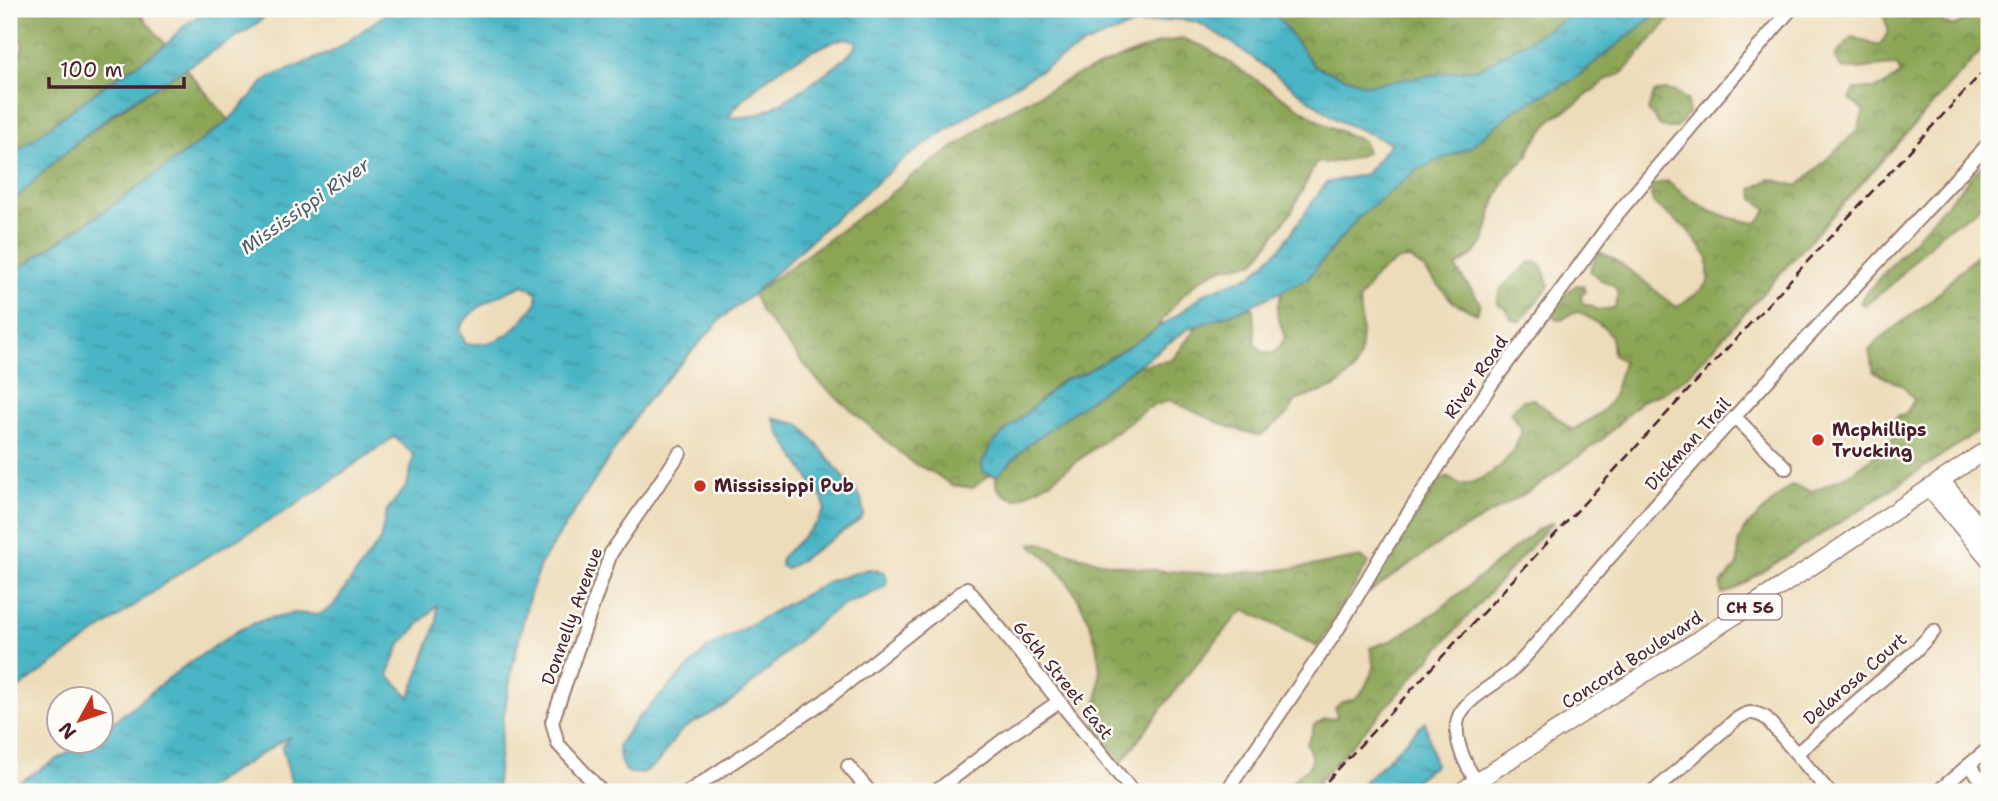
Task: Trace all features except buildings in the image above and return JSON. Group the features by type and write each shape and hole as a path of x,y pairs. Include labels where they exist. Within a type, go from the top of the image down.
{"main road":[{"name":"CH 56","path":"1935,484 1989,448"},
{"name":"Concord Boulevard","path":"1460,792 1480,787 1569,724 1935,484"},
{"path":"1935,484 1989,539"},
{"path":"1935,484 1989,559"}],"street":[{"name":"River Road","path":"1226,792 1338,628 1382,554 1491,385 1618,213 1791,9"},
{"name":"Dickman Trail","path":"1480,787 1459,744 1457,730 1466,705 1521,662 1590,579 1735,417 1989,143"},
{"path":"1735,417 1786,468"},
{"name":"Donnelly Avenue","path":"602,792 558,744 552,722 611,553 680,453"},
{"name":"66th Street East","path":"688,792 823,702 967,588 1133,792"},
{"name":"Delarosa Court","path":"1797,753 1914,652 1934,631"},
{"path":"935,792 1058,702"},
{"path":"1653,792 1745,713 1755,712 1766,718 1829,792"},
{"path":"1937,792 1989,748"},
{"path":"1969,765 1989,789"},
{"path":"848,766 870,792"}],"green space":[{"path":"9,9 136,9 166,45 108,83 9,157 9,58 20,53 23,44 17,36 9,36"},
{"path":"1272,9 1583,9 1480,68 1366,85 1314,66"},
{"path":"1662,9 1678,9 1622,74 1608,79 1553,118 1532,145 1527,157 1506,177 1493,207 1484,242 1474,254 1456,267 1480,303 1477,314 1453,302 1424,269 1410,259 1399,260 1376,275 1359,300 1362,332 1360,355 1355,370 1337,386 1295,401 1288,414 1260,436 1229,427 1169,400 1146,409 1051,481 1016,500 1001,492 996,476 989,475 973,488 951,485 912,463 819,382 762,313 753,294 988,121 1077,75 1162,42 1183,39 1205,47 1324,124 1363,141 1367,152 1342,161 1316,163 1292,211 1255,262 1223,268 1194,285 1169,311 1130,370 1137,366 1172,360 1198,325 1250,306 1254,309 1255,344 1263,352 1273,354 1285,335 1277,308 1282,291 1307,279 1358,218 1418,169 1469,148 1516,109 1573,80"},
{"path":"1881,9 1943,9 1942,22 1953,26 1969,18 1978,9 1989,9 1989,42 1686,378 1660,394 1641,401 1604,438 1536,487 1440,543 1367,594 1438,482 1446,477 1462,485 1473,482 1492,473 1506,460 1522,431 1510,412 1523,400 1534,399 1572,430 1596,416 1608,404 1616,388 1623,362 1613,354 1611,336 1605,328 1579,312 1562,320 1556,319 1553,313 1563,297 1577,285 1583,286 1585,291 1581,297 1583,304 1598,310 1615,308 1618,295 1615,286 1590,271 1598,252 1626,268 1676,307 1695,295 1708,282 1708,257 1687,229 1654,204 1651,186 1667,181 1709,210 1757,223 1768,210 1754,199 1752,189 1770,179 1798,186 1857,131 1864,111 1850,100 1855,89 1875,89 1901,73 1896,65 1841,68 1835,56 1852,37 1879,46 1889,31"},
{"path":"185,68 229,120 159,173 9,275 9,205 92,131"},
{"path":"1664,90 1676,92 1688,101 1688,114 1676,128 1662,128 1648,110 1654,93"},
{"path":"1989,157 1989,194 1975,211 1942,232 1891,285 1865,305 1860,303 1864,295"},
{"path":"1989,243 1989,424 1732,591 1721,594 1721,584 1738,565 1738,544 1744,529 1791,485 1812,491 1825,486 1864,464 1893,440 1893,423 1897,416 1906,413 1914,400 1903,386 1874,372 1869,351 1878,340 1930,301"},
{"path":"1530,262 1541,264 1549,286 1520,322 1510,318 1507,309 1498,304 1498,297 1504,285"},
{"path":"1553,522 1312,789 1303,792 1295,789 1291,784 1312,761 1307,743 1314,725 1325,719 1337,718 1335,708 1343,702 1355,699 1364,689 1374,668 1370,648 1392,640 1439,610 1537,530"},
{"path":"1040,543 1103,562 1175,572 1267,571 1360,557 1369,562 1318,647 1246,610 1237,616 1186,676 1122,762 1099,736 1096,725 1100,678 1091,627 1067,581 1056,567 1030,544"}],"water":[{"path":"209,9 275,9 251,28 117,110 59,157 9,205 9,157 108,83 166,45 185,25"},
{"name":"Mississippi River","path":"392,9 1272,9 1314,66 1366,85 1480,68 1583,9 1662,9 1573,80 1516,109 1469,148 1418,169 1358,218 1307,279 1241,310 1188,329 1030,443 997,476 983,472 982,463 993,443 1063,380 1082,374 1143,338 1204,293 1252,275 1282,246 1326,183 1366,174 1391,143 1337,120 1234,44 1197,22 1176,19 1133,25 1086,44 1000,94 904,159 753,294 723,317 644,404 540,565 528,601 513,664 503,719 496,792 294,792 282,747 290,736 200,792 9,792 19,782 63,756 116,756 116,720 179,670 239,630 265,619 295,613 318,615 332,607 380,540 387,510 407,486 414,455 394,437 296,505 184,570 22,686 9,692 9,275 111,207 229,120 268,78 336,50","holes":["845,38 856,41 857,44 851,52 840,62 778,104 755,115 728,117 752,91 796,59","524,285 537,293 537,302 522,321 499,339 466,344 459,330 464,321 487,302","437,605 437,622 410,697 388,675 400,645"]},
{"path":"773,418 801,425 861,498 864,514 860,520 787,569 781,566 781,558 817,523 825,509 823,500 779,432"},
{"path":"869,569 884,572 887,577 886,585 843,606 822,620 742,693 679,733 654,766 634,774 625,770 618,745 636,720 708,648 829,581"},
{"path":"1425,722 1435,765 1399,792 1354,792"}],"railway":[{"path":"1317,792 1989,65"}],"place":[{"name":"Mcphillips Trucking","path":"1818,440"},
{"name":"Mississippi Pub","path":"700,486"}]}
